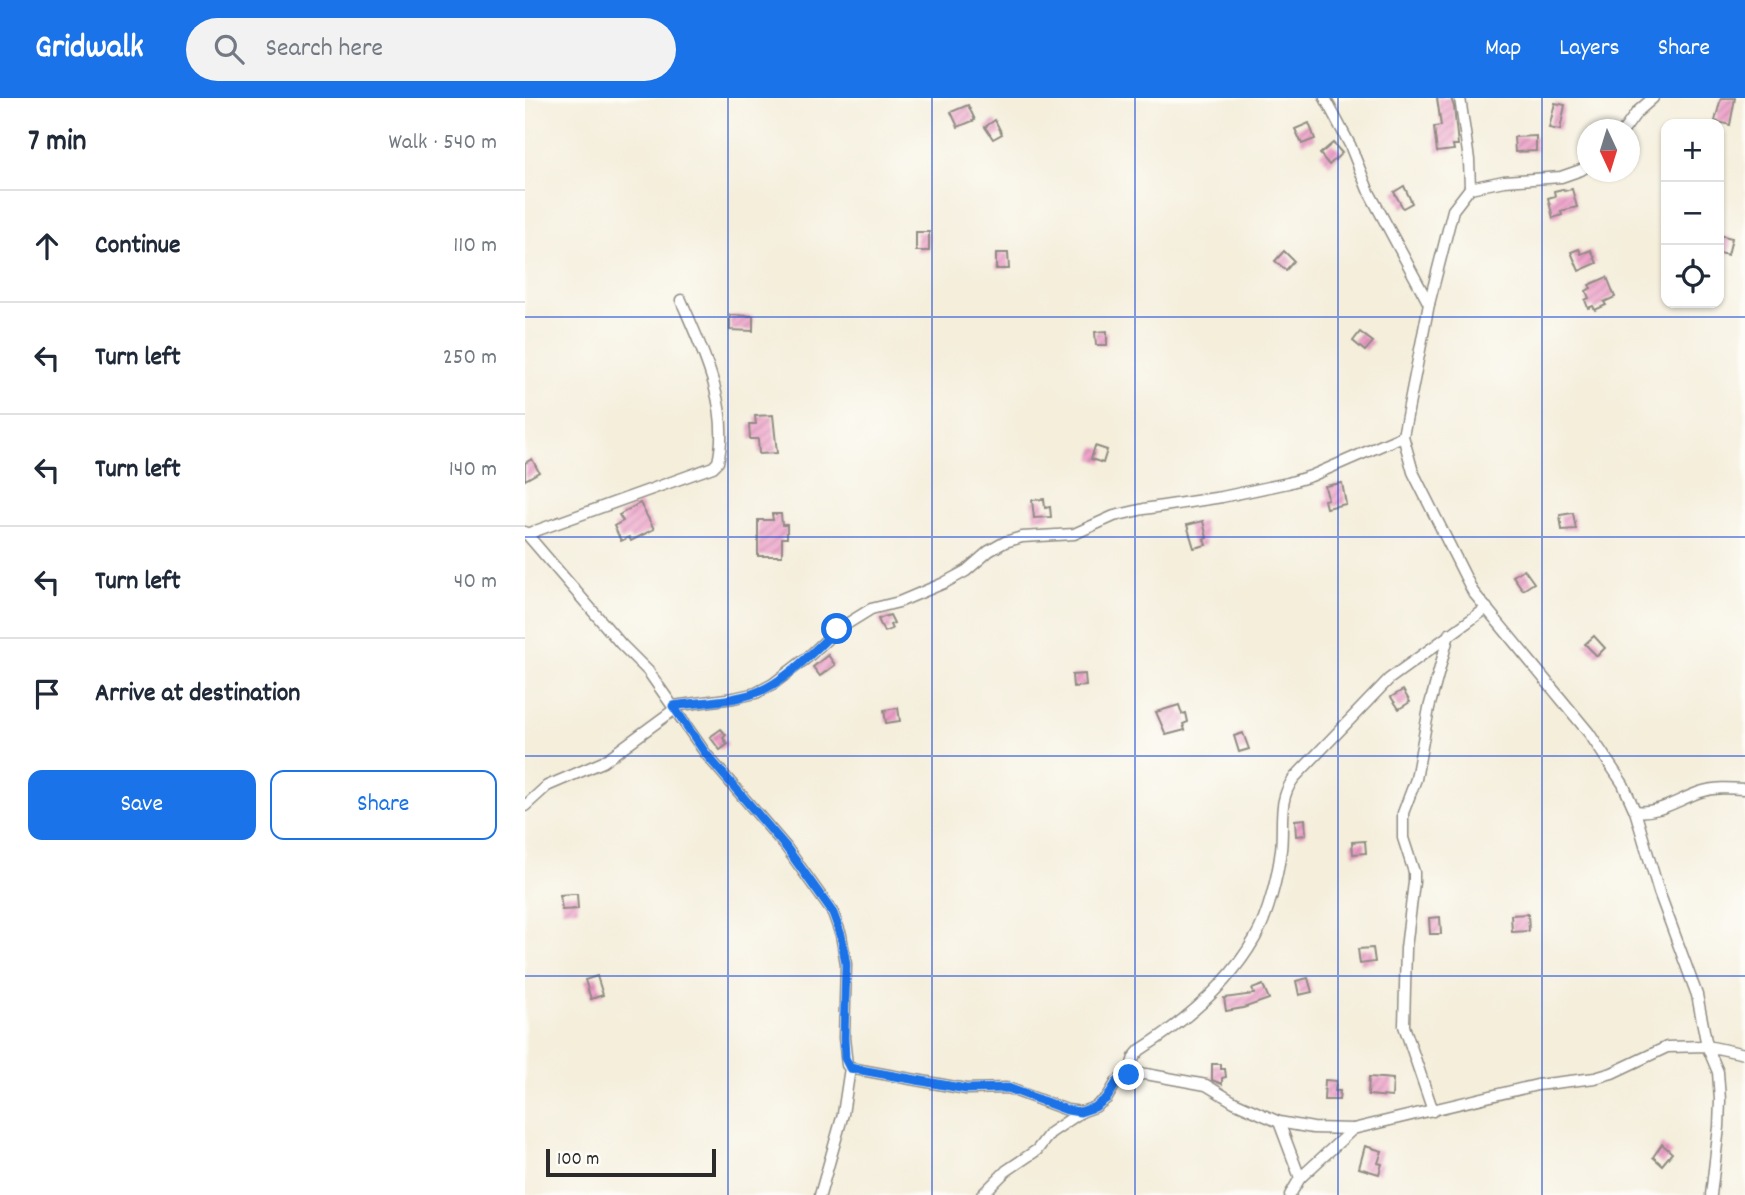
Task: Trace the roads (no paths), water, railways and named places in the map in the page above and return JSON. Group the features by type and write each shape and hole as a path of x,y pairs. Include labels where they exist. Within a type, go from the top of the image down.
{"street":[{"path":"1325,98 1350,145 1368,190 1429,304"},
{"path":"1460,98 1470,188 1450,217 1429,304 1403,436 1413,472 1463,575 1588,733 1623,784 1635,811 1659,892 1697,995 1707,1046 1718,1072 1720,1100 1711,1195"},
{"path":"1632,119 1653,98"},
{"path":"1470,188 1504,181 1561,177 1577,171"},
{"path":"681,300 706,359 714,389 721,435 718,462 713,467 526,533 621,645 649,671 706,754 786,847 833,913 841,935 846,964 844,1038 845,1058 850,1068 843,1114 820,1195"},
{"path":"525,806 547,786 603,761 674,707 756,693 773,684 808,657 837,629 871,609 899,602 944,583 966,571 989,551 1005,542 1031,536 1074,534 1114,516 1288,483 1311,476 1403,436"},
{"path":"1129,1075 1134,1057 1140,1050 1196,1008 1224,978 1254,939 1262,924 1277,869 1281,850 1280,814 1287,788 1389,679 1487,608"},
{"path":"1433,1111 1404,1026 1406,948 1414,872 1403,838 1402,823 1405,805 1416,779 1429,708 1449,634"},
{"path":"1635,811 1656,811 1702,791 1717,788 1745,789"},
{"path":"982,1195 1006,1171 1037,1150 1050,1133 1080,1112 1095,1107 1107,1098 1117,1082 1129,1075 1146,1074 1206,1085 1234,1102 1279,1122 1313,1128 1353,1129 1537,1085 1595,1078 1612,1073 1667,1047 1707,1046 1745,1054"},
{"path":"850,1068 966,1089 1008,1088 1067,1110 1080,1112"},
{"path":"1279,1122 1300,1178"},
{"path":"1290,1195 1300,1178 1353,1129"}]}
